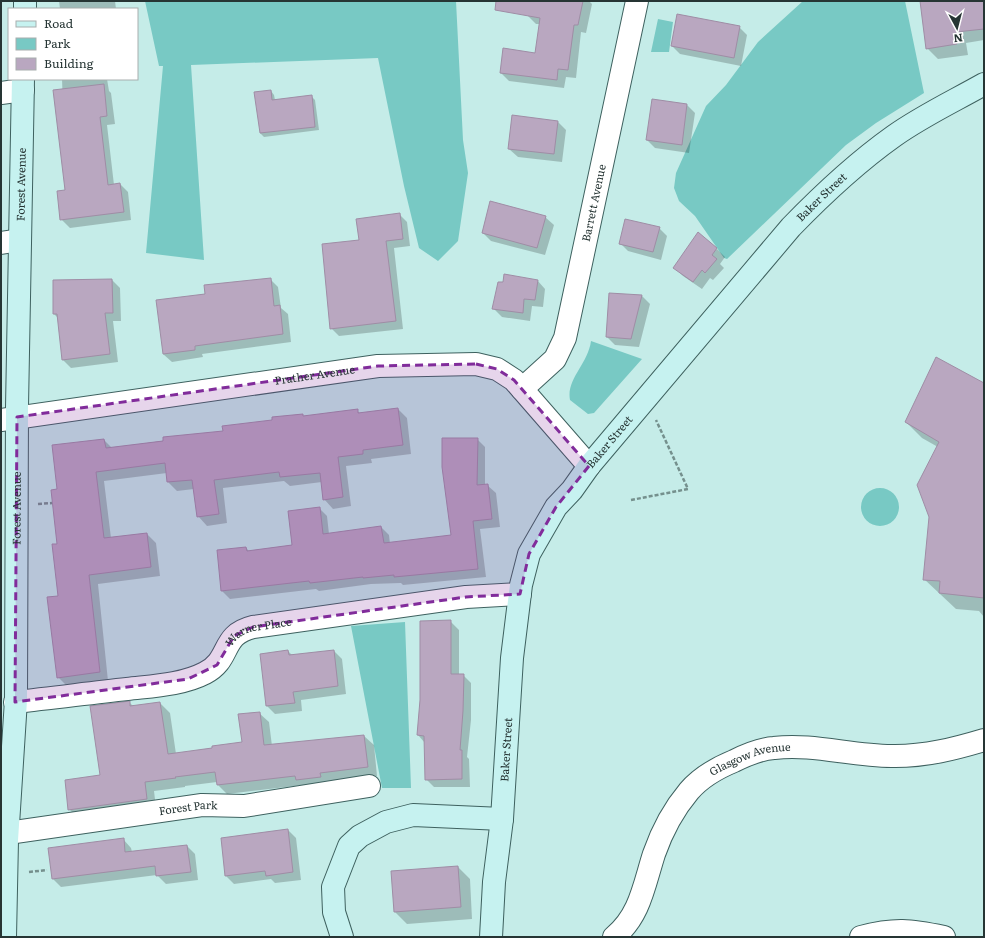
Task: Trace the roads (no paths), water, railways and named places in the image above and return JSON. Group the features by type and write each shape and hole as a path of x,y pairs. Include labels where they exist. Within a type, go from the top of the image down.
{"main road":[{"name":"Forest Avenue","path":"5,937 8,833 15,702 9,418 10,242 23,84"},
{"name":"Baker Street","path":"491,937 494,882 502,819 512,658 520,594 529,554 556,507 572,490 588,466 791,227 827,190 862,160 896,135 984,84"},
{"path":"342,937 334,912 333,887 349,846 360,836 386,822 414,815 502,819"}],"street":[{"name":"Barrett Avenue","path":"522,389 555,359 565,338 637,1"},
{"path":"1,93 23,84"},
{"name":"Prather Avenue","path":"9,418 378,366 476,364 496,369 514,380 588,466"},
{"name":"Warner Place","path":"15,702 149,686 188,679 204,673 217,665 234,636 239,631 253,627 466,597 520,594"},
{"name":"Glasgow Avenue","path":"614,937 625,928 636,912 654,854 665,826 677,807 690,790 705,776 725,764 751,753 773,748 801,747 854,754 894,756 926,755 984,740"},
{"name":"Forest Park","path":"8,833 202,805 230,807 258,804 370,786"},
{"path":"861,937 885,931 912,931 944,937"}]}
